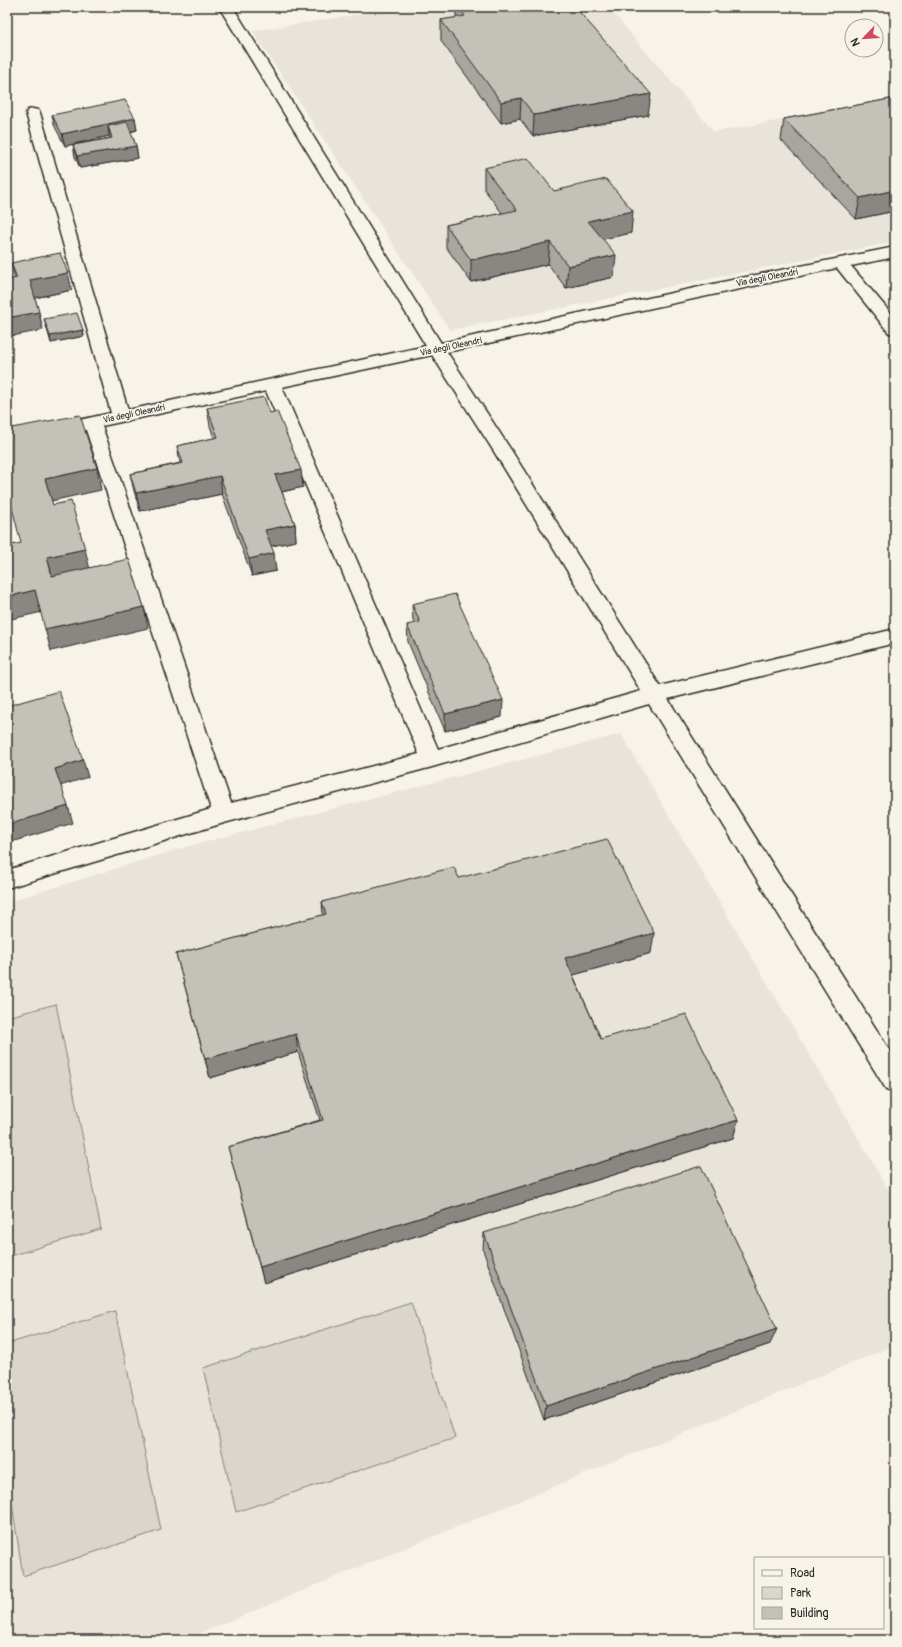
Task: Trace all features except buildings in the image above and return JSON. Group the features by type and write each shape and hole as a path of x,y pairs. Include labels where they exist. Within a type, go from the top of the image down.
{"street":[{"path":"226,7 437,350 506,457 895,1081"},
{"path":"33,113 121,417"},
{"name":"Via degli Oleandri","path":"7,442 741,283 895,252"},
{"path":"841,263 895,329"},
{"path":"272,384 432,759"},
{"path":"92,423 224,814"},
{"path":"7,879 224,814 432,759 654,695 895,636"}],"shaded area":[{"path":"406,7 608,7 714,132 895,100 895,242 450,330 252,31"},
{"path":"621,734 895,1201 895,1345 184,1640 7,1640 7,902 182,848"}],"green space":[{"path":"56,1004 101,1229 7,1257 7,1017"},
{"path":"411,1302 455,1438 236,1512 203,1368"},
{"path":"115,1311 161,1530 23,1576 7,1471 7,1344"}]}
